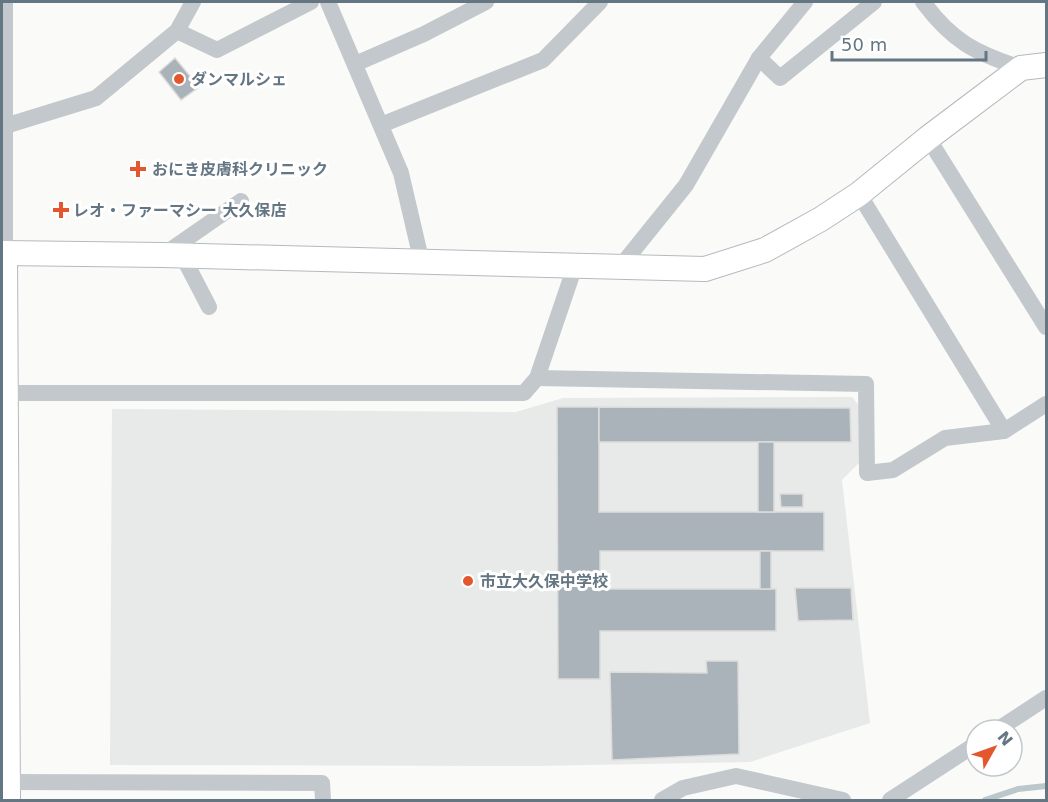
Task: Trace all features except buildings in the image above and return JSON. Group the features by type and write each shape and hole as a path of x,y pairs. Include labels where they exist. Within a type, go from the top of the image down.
{"street":[{"path":"5,2 3,253 6,393 6,788 322,783 323,801"},
{"path":"4,126 96,98 177,31 193,2"},
{"path":"177,31 217,50 311,2"},
{"path":"328,2 401,173 422,263"},
{"path":"355,64 424,34 486,2"},
{"path":"381,125 543,60 600,2"},
{"path":"620,267 686,185 759,58 805,2"},
{"path":"759,58 780,78 874,2"},
{"path":"923,2 938,23 961,43 992,59 1021,68 1047,65"},
{"path":"3,253 173,255 705,269 765,250 821,219 858,194 1021,68"},
{"path":"928,138 1047,327"},
{"path":"858,194 1004,431"},
{"path":"173,255 242,201"},
{"path":"173,255 209,307"},
{"path":"6,393 524,393 537,378 575,266"},
{"path":"537,378 866,384 867,473 893,470 945,438 1004,431 1047,404"},
{"path":"1016,718 1047,698"},
{"path":"890,801 964,752"},
{"path":"662,801 683,788 736,776 843,801"}],"shaded area":[{"path":"852,397 860,407 860,462 842,480 870,723 750,762 535,766 110,765 112,409 516,412 563,398"}],"waterway":[{"path":"985,800 1018,789 1046,786"}],"place":[{"name":"ダンマルシェ","path":"179,79"},
{"name":"おにき皮膚科クリニック","path":"138,169"},
{"name":"レオ・ファーマシー 大久保店","path":"61,210"},
{"name":"市立大久保中学校","path":"468,581"}]}
